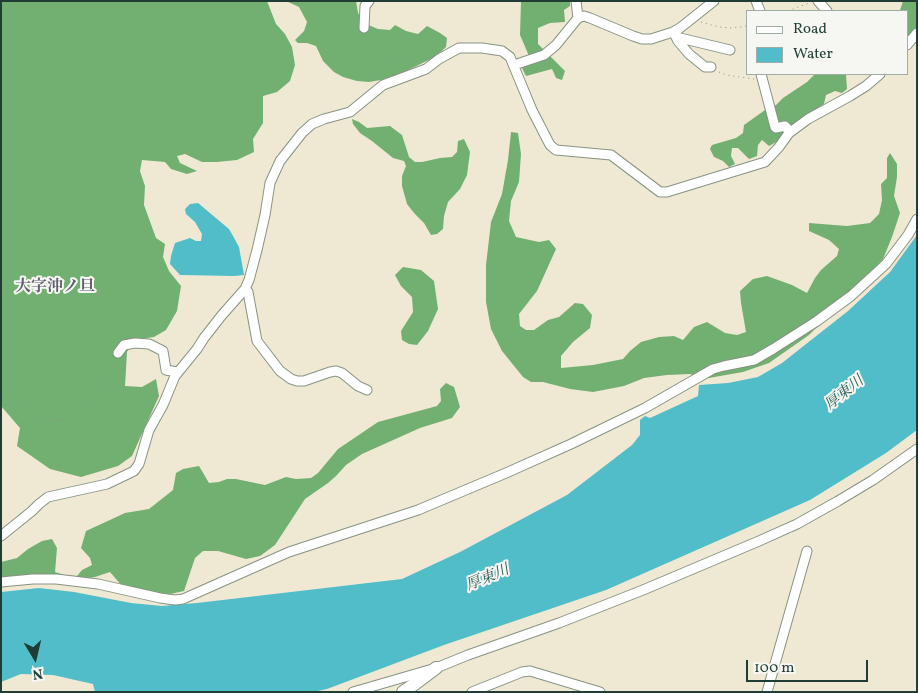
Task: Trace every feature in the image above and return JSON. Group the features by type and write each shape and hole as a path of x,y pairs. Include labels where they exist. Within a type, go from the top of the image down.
{"street":[{"path":"364,28 365,6 369,1"},
{"path":"576,1 578,18"},
{"path":"674,35 714,1"},
{"path":"514,66 544,55 556,45 578,18 584,16 642,39 674,35 730,50"},
{"path":"908,43 917,33"},
{"path":"674,35 689,54 705,67 711,67"},
{"path":"1,536 48,497 107,484 134,470 139,464 149,430 163,405 170,384 177,372 185,365 222,315 245,289 257,250 272,177 280,161 312,124 350,112 383,85 426,69 459,48 482,48 502,51 510,57 532,110 550,145 556,150 611,155 660,192 667,192 765,162 789,133 808,118 858,91 879,75"},
{"path":"761,77 775,127 785,126 789,133"},
{"path":"1,582 56,579 98,584 160,598 183,599 289,552 427,506 571,444 645,408 713,370 754,360 767,353 823,317 851,296 886,264 908,235 917,219"},
{"path":"245,289 248,292 257,341 280,371 297,381 304,381 336,371 367,390"},
{"path":"118,353 124,345 135,343 149,344 163,351 166,370 177,372"},
{"path":"353,692 436,668 559,623 643,590 774,534 797,524 852,493 917,449"},
{"path":"767,692 807,551"},
{"path":"403,692 436,668"},
{"path":"472,692 522,672 530,671 568,687 600,692"}],"path":[{"path":"343,1 354,12 364,28 390,56 432,64"},
{"path":"790,10 812,1"},
{"path":"693,18 706,24 731,28 746,26"},
{"path":"711,67 726,75 750,78 761,77"},
{"path":"1,383 16,400 34,415 52,420 64,420 88,405 100,394 108,380 118,353"}],"green space":[{"path":"1,1 267,1 276,24 285,34 292,47 295,65 290,81 277,92 263,96 263,123 253,139 254,152 237,160 217,162 202,162 185,154 177,156 180,163 197,171 187,174 171,169 165,162 142,160 140,171 145,186 144,205 156,238 165,244 163,257 169,271 181,286 177,311 166,330 154,337 133,340 127,352 125,386 142,387 156,379 159,396 132,456 118,466 81,477 50,469 17,446 20,428 1,406"},
{"path":"286,1 356,1 358,13 366,24 378,29 390,30 395,25 406,31 418,34 427,26 447,38 446,47 435,57 404,72 381,80 369,82 343,77 334,72 323,61 316,46 298,43 295,40 304,31 307,22 299,7"},
{"path":"521,1 570,1 570,6 564,10 565,22 550,23 538,28 538,44 565,71 562,80 556,78 552,69 526,76 522,68 532,63 520,35"},
{"path":"903,1 917,1 917,26 908,38 908,10 900,10"},
{"path":"814,75 846,75 847,89 842,93 835,91 826,95 824,104 794,124 778,141 769,146 762,140 758,145 757,156 749,159 738,148 732,148 731,156 735,164 729,167 723,161 714,157 710,149 712,145 736,138 743,133 744,125 765,110 776,105"},
{"path":"352,119 367,128 390,126 402,135 409,157 415,162 452,157 457,152 458,141 464,139 470,152 467,175 460,189 448,202 443,229 437,234 431,235 424,223 407,204 402,186 402,176 406,166 404,161 393,158 360,133 353,124"},
{"path":"511,132 518,133 521,154 519,182 511,201 509,221 516,237 539,242 549,240 556,249 537,291 519,314 520,326 526,330 534,330 548,320 559,317 575,303 583,304 592,315 590,328 573,342 561,356 561,368 593,365 623,359 641,342 659,337 674,336 683,340 694,327 707,322 725,333 737,335 746,332 740,291 753,279 767,276 807,293 821,270 837,256 839,249 829,240 809,231 809,223 847,226 870,223 879,214 882,200 881,184 887,178 887,158 890,153 897,164 894,196 900,213 883,259 809,335 769,363 743,372 703,379 690,374 644,378 624,386 593,392 570,389 543,382 531,382 523,377 502,351 491,329 486,302 486,265 491,222 502,194"},
{"path":"403,267 421,270 434,281 438,309 428,331 417,345 409,344 402,340 401,331 413,312 412,297 401,286 395,275"},
{"path":"446,383 454,387 460,407 452,418 420,428 362,454 346,465 328,483 305,499 275,545 260,556 246,559 218,551 203,551 195,558 184,591 170,594 122,586 110,572 82,579 1,579 1,562 17,558 42,541 52,539 57,548 55,572 77,576 82,570 92,565 90,558 81,548 86,531 125,513 149,509 173,490 176,473 183,469 199,466 209,483 236,479 265,485 286,477 296,479 311,478 318,473 338,449 378,422 437,406 441,401 440,389"}],"water":[{"path":"198,203 229,229 239,247 244,275 180,275 170,264 175,243 190,238 201,241 202,234 195,222 186,214 185,209 190,204"},
{"name":"厚東川","path":"917,235 917,430 886,453 810,500 606,590 444,645 327,689 313,692 95,692 93,684 53,675 21,674 1,682 1,592 39,588 74,592 131,603 162,606 197,603 402,579 460,552 567,495 632,445 640,435 640,420 645,416 650,418 698,396 699,385 728,383 758,377 782,363 848,311 890,272"}],"district":[{"name":"大字沖ノ旦","path":"55,288"}]}
